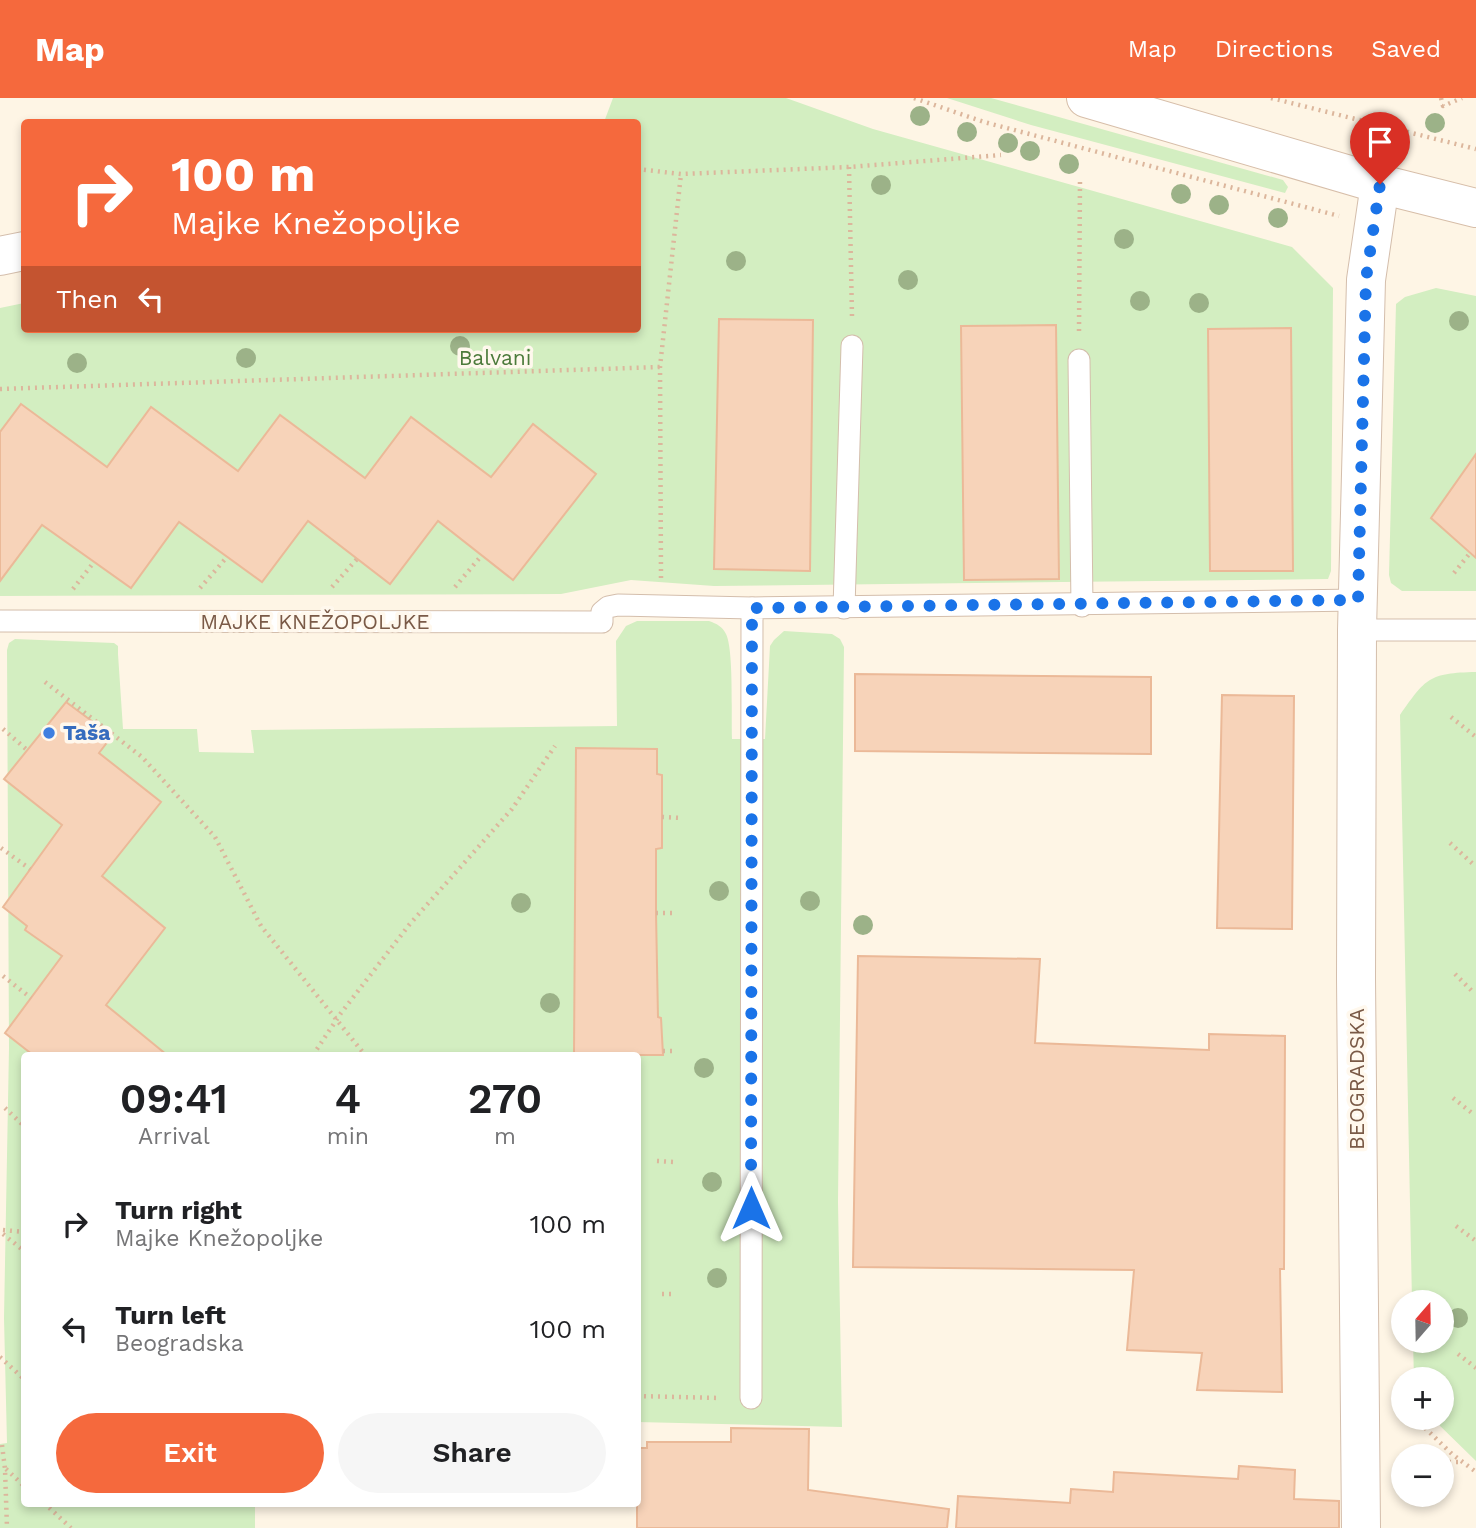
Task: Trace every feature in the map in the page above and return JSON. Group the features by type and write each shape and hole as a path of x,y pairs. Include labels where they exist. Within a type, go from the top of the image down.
{"street":[{"path":"1086,98 1380,184 1476,208"},
{"name":"BEOGRADSKA","path":"1361,1528 1356,991 1357,615 1366,279 1380,184"},
{"path":"0,256 21,252"}],"lane":[{"path":"844,608 852,346"},
{"path":"1079,360 1082,606"},
{"name":"MAJKE KNEŽOPOLJKE","path":"0,621 602,622 602,612 608,607 618,605 752,608"},
{"path":"751,1398 752,608 1082,606 1357,615 1476,630"}],"path":[{"path":"914,98 984,122 1374,225"},
{"path":"1271,98 1476,149"},
{"path":"1441,98 1443,106 1462,98"},
{"path":"641,169 681,174 849,167 1001,155"},
{"path":"849,167 852,346"},
{"path":"661,583 660,367 681,174"},
{"path":"1079,360 1080,179"},
{"path":"0,389 660,367"},
{"path":"1454,573 1470,553"},
{"path":"455,587 482,555"},
{"path":"200,588 227,557"},
{"path":"332,587 357,559"},
{"path":"73,589 94,562"},
{"path":"45,682 142,757 215,837 261,926 362,1052"},
{"path":"1451,717 1476,737"},
{"path":"3,730 26,749"},
{"path":"315,1052 409,925 512,809 555,746"},
{"path":"662,817 681,818"},
{"path":"1450,843 1474,865"},
{"path":"1,848 30,869"},
{"path":"656,913 676,913"},
{"path":"1455,974 1472,990"},
{"path":"3,976 31,998"},
{"path":"663,1051 676,1051"},
{"path":"1453,1098 1472,1113"},
{"path":"5,1108 21,1123"},
{"path":"657,1161 676,1162"},
{"path":"1456,1226 1476,1241"},
{"path":"21,1232 3,1232 21,1248"},
{"path":"662,1294 675,1294"},
{"path":"1458,1354 1476,1368"},
{"path":"0,1357 21,1376"},
{"path":"641,1396 751,1398"},
{"path":"1427,1430 1461,1462 1476,1472"},
{"path":"2,1446 7,1528"},
{"path":"1454,1462 1461,1462"},
{"path":"5,1469 21,1483"},
{"path":"48,1507 71,1528"}],"green space":[{"name":"Balvani","path":"613,98 786,98 873,129 1292,247 1333,288 1331,571 1328,579 714,586 631,580 561,594 0,596 0,308 21,304 21,333 641,333 641,119 605,119"},
{"path":"947,98 991,98 1283,180 1288,187 1285,193 1031,125"},
{"path":"1436,288 1476,296 1476,591 1402,591 1391,583 1389,575 1396,304 1405,297"},
{"path":"637,621 709,621 723,629 729,642 730,654 732,739 765,739 770,646 784,631 832,634 840,639 844,647 838,1202 842,1427 641,1422 641,1052 21,1052 21,1507 255,1507 255,1528 0,1528 0,1444 7,1443 4,1318 9,1048 9,643 15,639 114,643 118,646 123,729 197,729 199,752 254,753 251,730 617,726 616,641 626,626"},
{"path":"1476,672 1476,1461 1444,1430 1454,1430 1454,1367 1414,1367 1413,1353 1454,1353 1454,1290 1412,1290 1400,715 1423,685 1438,676"}],"building":[{"path":"719,319 813,320 810,571 714,569"},
{"path":"1056,325 1059,579 964,580 961,326"},
{"path":"1291,328 1293,571 1210,571 1208,329"},
{"path":"21,404 107,467 151,407 238,471 280,415 365,478 411,417 491,477 533,424 596,474 513,580 438,521 390,584 308,521 262,582 179,522 131,588 42,525 0,581 0,432"},
{"path":"1476,454 1476,558 1431,518"},
{"path":"855,674 1151,677 1151,754 855,751"},
{"path":"1222,695 1294,696 1292,929 1217,928"},
{"path":"66,702 112,736 99,753 161,802 102,876 165,928 106,1005 163,1052 29,1052 5,1033 62,956 25,930 27,926 3,907 62,825 4,779"},
{"path":"576,748 657,749 657,774 662,775 662,848 656,849 656,913 658,1017 661,1018 663,1055 641,1055 641,1052 574,1052"},
{"path":"858,956 1040,959 1035,1043 1209,1050 1209,1034 1285,1036 1284,1269 1280,1269 1282,1392 1197,1390 1202,1353 1127,1350 1134,1270 853,1267"},
{"path":"731,1428 809,1429 808,1490 949,1509 947,1528 637,1528 637,1507 641,1507 641,1448 647,1448 647,1442 731,1442"},
{"path":"1239,1466 1295,1470 1294,1499 1339,1501 1339,1528 956,1528 958,1496 1070,1503 1071,1489 1113,1492 1114,1472 1238,1479"}],"place":[{"name":"Taša","path":"49,733"}],"route":[{"path":"751,1208 752,608 1082,606 1358,600 1366,279 1380,184"}]}
